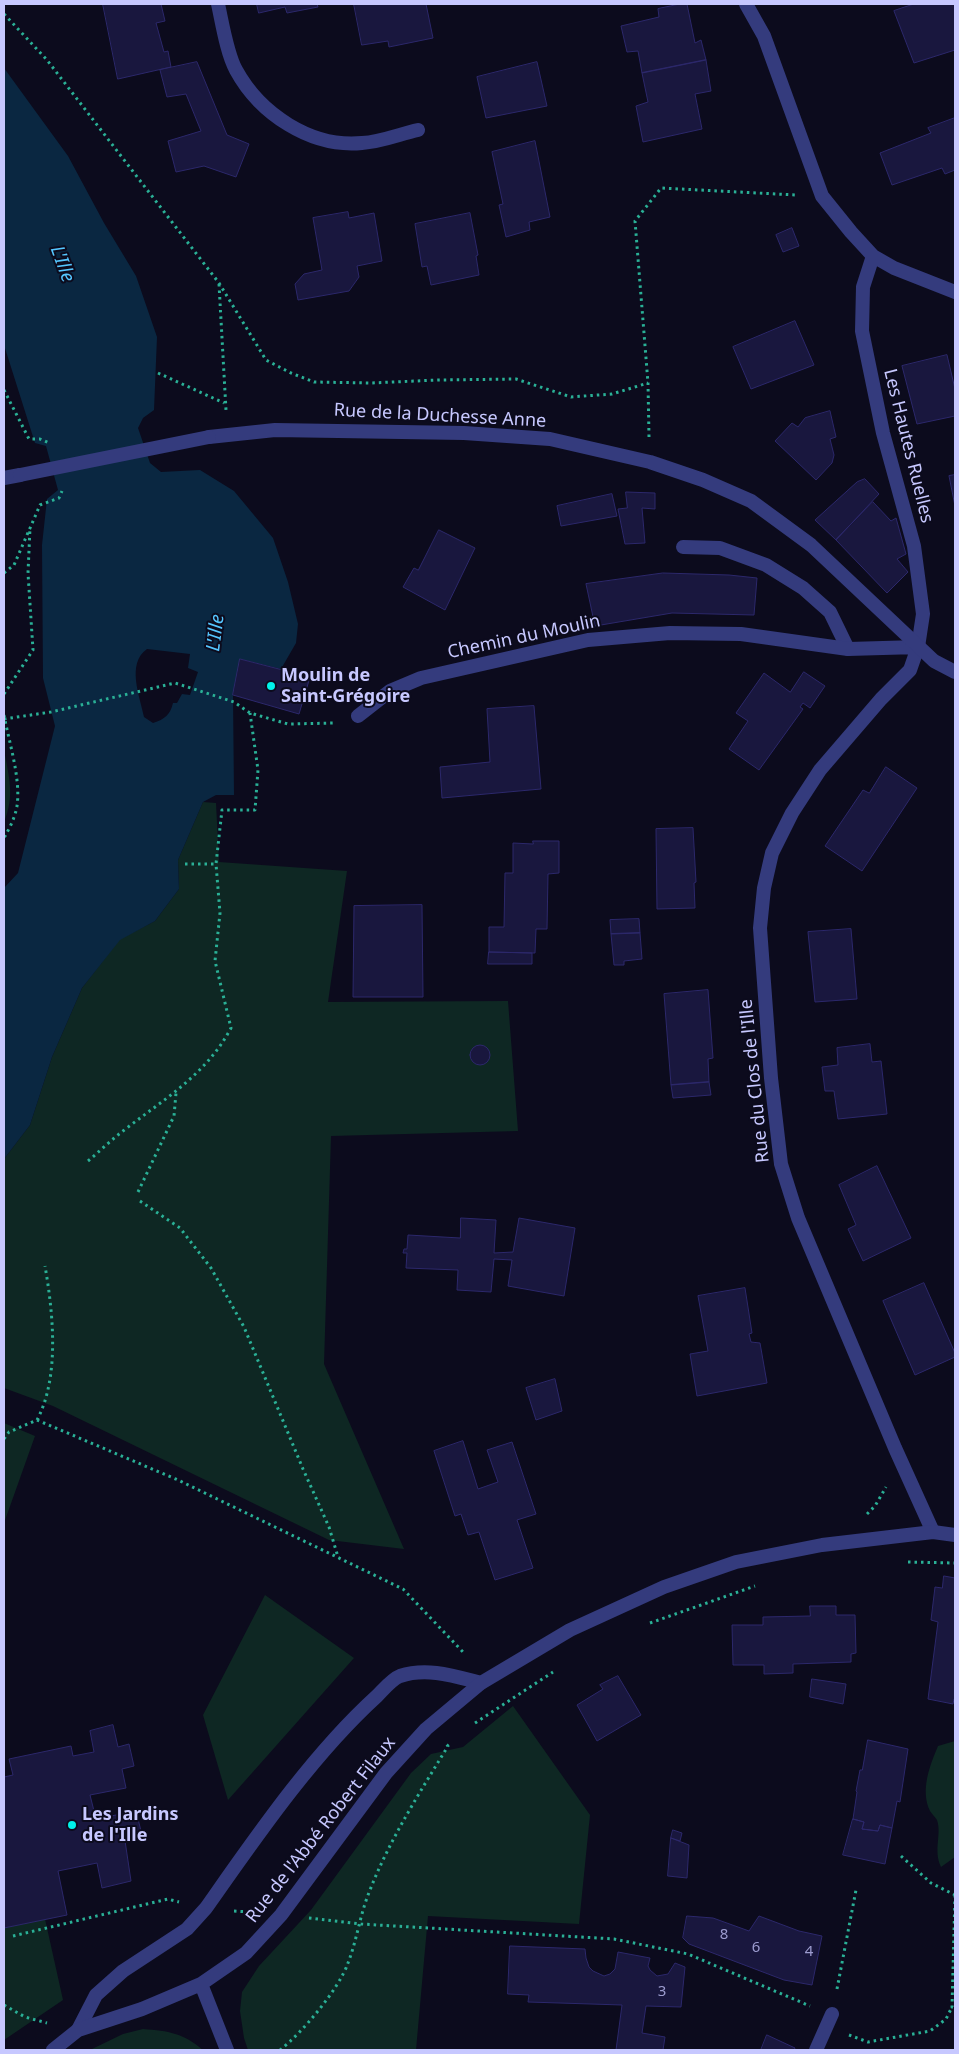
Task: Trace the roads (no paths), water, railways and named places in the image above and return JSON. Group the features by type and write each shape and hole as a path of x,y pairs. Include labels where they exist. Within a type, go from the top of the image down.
{"street":[{"path":"218,4 235,70 262,105 294,129 332,143 363,143 418,130"},
{"path":"746,4 764,36 822,196 850,232 873,256 894,268 955,292"},
{"name":"Les Hautes Ruelles","path":"873,256 863,287 862,331 883,433 914,546 923,614 918,647"},
{"name":"Rue de la Duchesse Anne","path":"4,478 209,436 275,430 474,434 550,439 650,462 703,480 751,501 811,545 934,661 955,672"},
{"path":"683,547 720,548 766,565 804,588 830,612 848,649"},
{"name":"Chemin du Moulin","path":"358,716 390,692 420,678 588,640 670,633 741,634 848,649 918,647"},
{"name":"Rue du Clos de l'Ille","path":"918,647 910,670 881,699 820,770 792,813 772,853 764,888 760,928 770,1078 781,1164 798,1218 895,1448 933,1532"},
{"name":"Rue de l'Abbé Robert Filaux","path":"53,2050 78,2030 142,2009 201,1984 246,1953 281,1915 386,1773 426,1729 481,1683 570,1630 664,1587 736,1562 808,1547 933,1532 955,1535"},
{"path":"78,2030 96,1995 124,1971 187,1929 206,1908 317,1758 366,1705 398,1677 420,1672 440,1672 481,1683"},
{"path":"201,1984 227,2050"},
{"path":"816,2050 832,2014"}],"water":[{"name":"L'Ille","path":"4,68 68,156 104,223 136,276 157,337 154,410 143,418 138,428 150,463 161,472 200,470 234,491 273,538 288,582 298,624 296,643 281,669 240,659 233,695 234,795 216,795 203,802 178,860 179,889 155,921 120,940 82,988 52,1057 30,1125 4,1159 4,888 18,873 55,726 43,678 42,545 47,499 58,490 46,446 35,443 4,345","holes":["147,649 190,654 188,668 198,672 190,695 182,694 177,703 173,703 166,716 153,723 144,717 136,681 137,663 141,655"]}],"place":[{"name":"Moulin de Saint-Grégoire","path":"271,686"},
{"name":"Les Jardins de l'Ille","path":"72,1825"}]}
